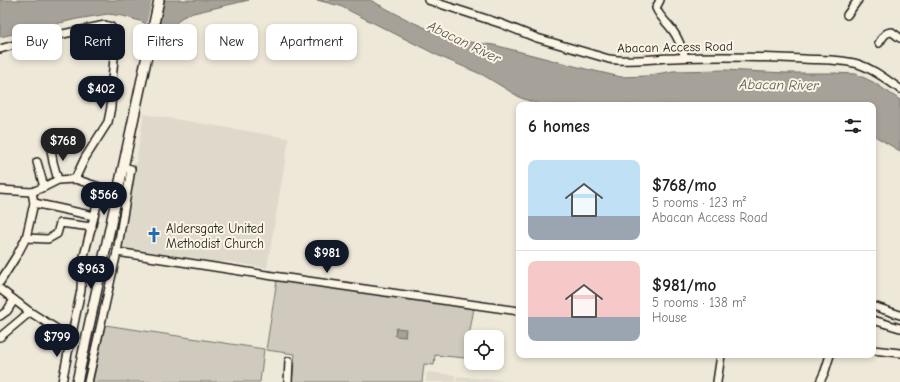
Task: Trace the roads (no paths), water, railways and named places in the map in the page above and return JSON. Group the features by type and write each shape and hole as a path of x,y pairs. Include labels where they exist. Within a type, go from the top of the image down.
{"main road":[{"path":"77,382 159,0"}],"street":[{"name":"Abacan Access Road","path":"428,0 502,24 537,38 602,58 620,61 685,57 785,58 848,62 873,70 900,89"},
{"path":"660,0 656,8 660,16 673,31 685,57"},
{"path":"847,15 855,1"},
{"path":"0,50 21,43 105,25 114,30 116,37 111,107 108,122 85,158 75,179"},
{"path":"879,43 885,33 888,32 892,32 900,38"},
{"path":"50,143 58,180"},
{"path":"37,162 44,187"},
{"path":"88,382 117,252 131,169 123,167"},
{"path":"0,190 32,192 58,180 75,179 118,193"},
{"path":"62,382 81,290 82,268 101,188"},
{"path":"0,282 26,238 34,203 32,192"},
{"path":"34,203 94,216"},
{"path":"26,238 48,239 57,234 63,209"},
{"path":"60,222 92,228"},
{"path":"117,252 516,311"},
{"path":"1,290 30,312 71,338"},
{"path":"0,316 7,311 14,300"},
{"path":"876,307 900,315"},
{"path":"0,337 30,312"},
{"path":"876,321 900,328"},
{"path":"87,339 97,340"},
{"path":"876,350 900,353"},
{"path":"717,382 721,358"},
{"path":"820,382 829,358"},
{"path":"288,382 289,361"}],"water":[{"path":"0,0 249,0 189,14 181,18 175,24 147,24 123,16 108,14 56,24 12,24 12,34 0,37"},
{"name":"Abacan River","path":"317,0 370,0 410,21 453,40 494,45 621,77 645,76 673,71 725,70 856,74 873,82 900,100 900,151 876,137 876,102 532,102 521,98 483,75 441,57 340,6"},
{"path":"396,328 406,329 405,337 395,336"}],"place":[{"name":"Aldersgate United Methodist Church","path":"154,235"}]}
